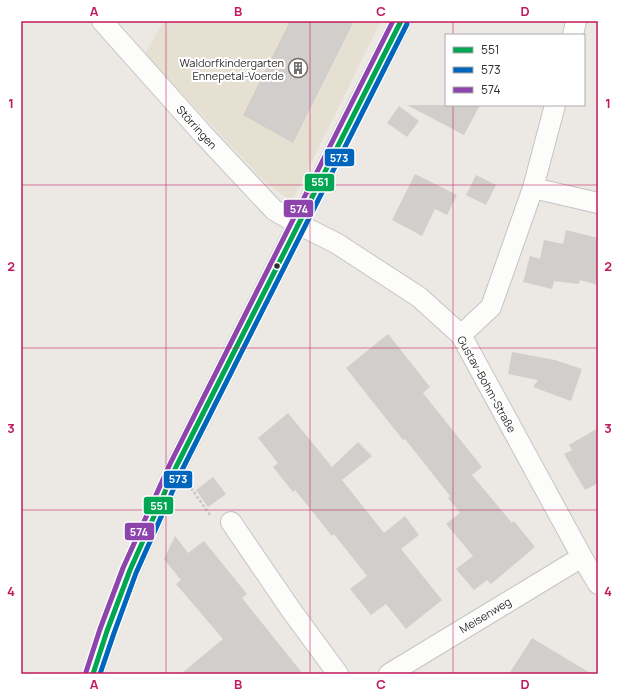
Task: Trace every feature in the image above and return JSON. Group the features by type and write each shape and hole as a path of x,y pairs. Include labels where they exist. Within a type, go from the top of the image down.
{"street":[{"name":"Störringen","path":"102,21 274,210 298,224"},
{"path":"93,674 130,570 176,467 401,21"},
{"path":"573,34 576,21"},
{"path":"461,335 491,307 533,188 555,106"},
{"path":"533,188 598,203"},
{"name":"Gustav-Bohm-Straße","path":"298,224 336,243 419,297 461,335 598,584"},
{"path":"231,522 291,610 338,674"},
{"name":"Meisenweg","path":"389,674 582,557"}],"path":[{"path":"176,467 213,518 231,522"}],"shaded area":[{"path":"164,21 381,21 292,202 265,182 145,54"}],"building":[{"name":"Waldorfkindergarten Ennepetal-Voerde","path":"290,21 354,21 293,143 243,115"},
{"path":"407,105 479,106 464,135"},
{"path":"399,106 419,121 407,137 387,123"},
{"path":"415,174 457,195 447,215 435,209 422,236 392,220"},
{"path":"476,175 496,185 486,205 466,195"},
{"path":"566,230 598,238 598,285 580,280 579,284 554,281 552,289 523,282 530,256 540,259 544,240 563,244"},
{"path":"388,334 430,387 423,393 482,467 472,475 512,523 514,521 535,547 491,584 487,580 474,590 456,569 473,556 446,524 460,513 448,498 450,496 346,368"},
{"path":"512,352 555,360 582,369 571,401 533,387 538,380 508,374"},
{"path":"288,413 332,467 358,442 372,456 342,480 384,533 405,516 419,535 401,549 442,600 406,629 386,604 371,615 350,589 367,576 334,534 332,536 295,490 293,492 273,467 278,463 258,438"},
{"path":"598,428 598,483 585,490 564,454 572,450 569,445"},
{"path":"213,477 226,494 208,507 196,490"},
{"path":"175,536 188,553 204,541 247,594 242,598 303,674 181,674 223,639 176,584 181,580 164,559"},
{"path":"532,638 592,674 509,674"}],"transit line":[{"name":"574","path":"86,672 100,629 123,568 170,464 393,21"},
{"name":"551","path":"93,674 107,631 130,570 176,467 401,21"},
{"name":"573","path":"100,674 136,573 182,470 407,24"}],"place":[{"name":"Waldorfkindergarten Ennepetal-Voerde","path":"298,68"}]}
